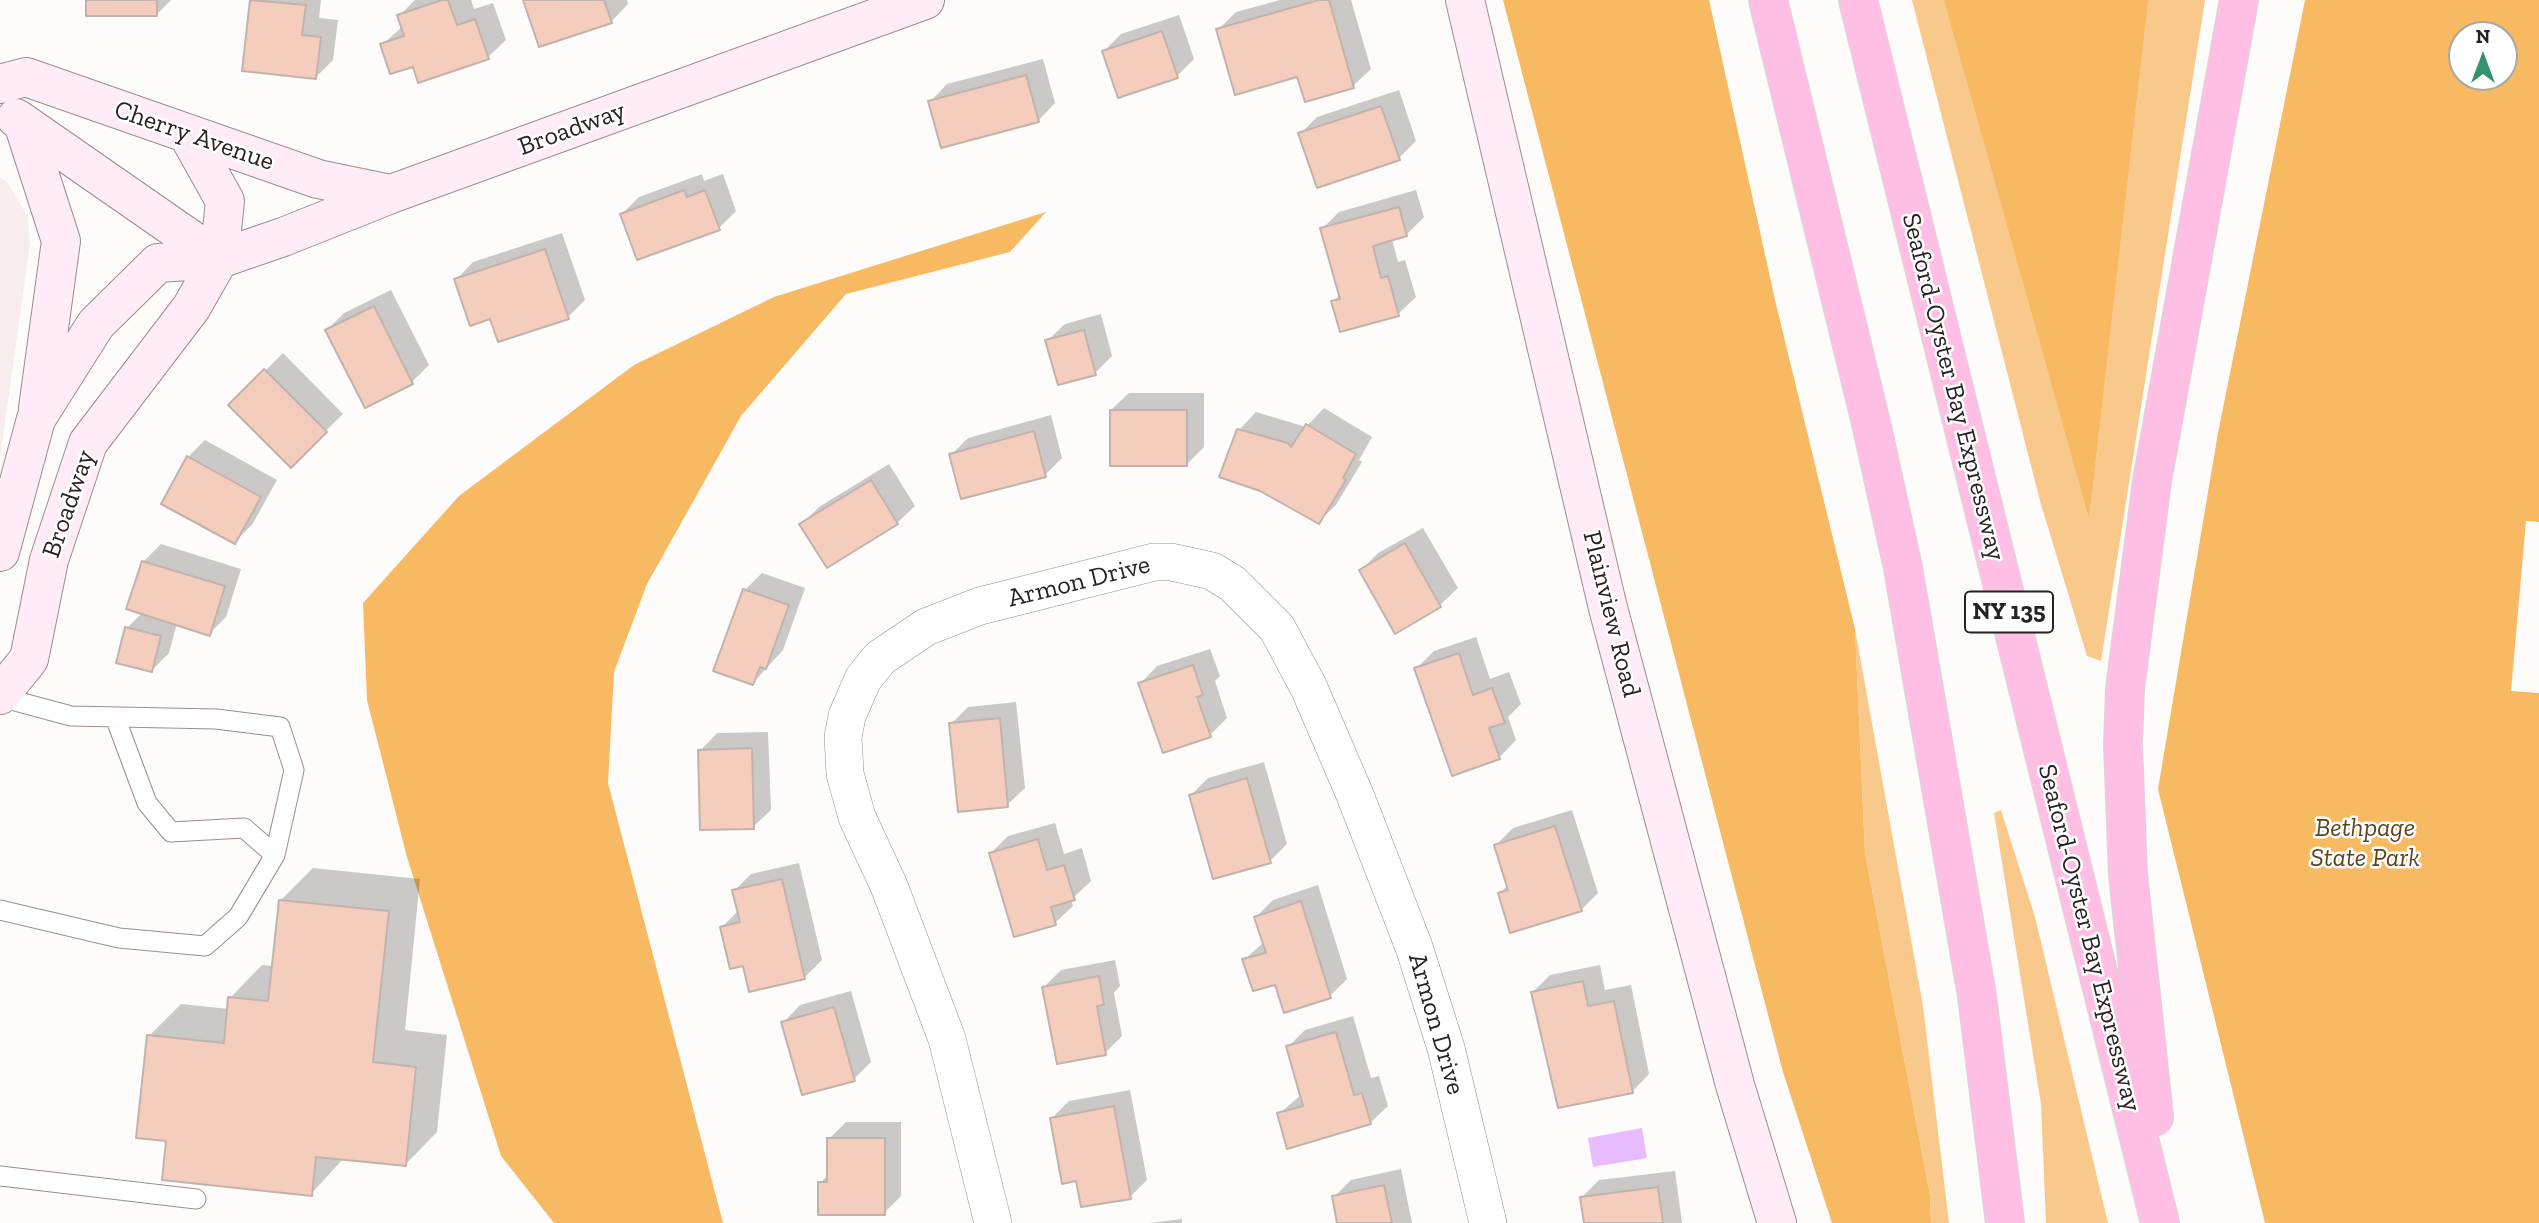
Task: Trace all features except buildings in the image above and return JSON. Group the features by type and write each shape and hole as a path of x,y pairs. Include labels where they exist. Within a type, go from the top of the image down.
{"highway":[{"path":"1768,0 1868,410 1905,580 1978,996 2005,1223"},
{"name":"Seaford-Oyster Bay Expressway","path":"1858,0 2160,1223"},
{"path":"2166,1223 2128,874 2123,745 2125,689 2150,494 2239,0"}],"main road":[{"name":"Broadway","path":"0,552 36,419 96,324 159,263 219,259 925,0"},
{"name":"Plainview Road","path":"1465,0 1608,608 1735,1085 1777,1223"},
{"name":"Cherry Avenue","path":"0,84 26,77 318,179 391,194"},
{"path":"12,115 219,259 225,201 187,133"},
{"path":"12,115 61,242 36,419"},
{"name":"Broadway","path":"0,696 29,659 49,560 88,443 191,308 219,259"}],"street":[{"name":"Armon Drive","path":"993,1223 947,1039 890,886 854,806 845,774 843,737 847,716 863,679 880,658 926,627 980,606 1154,562 1171,562 1212,571 1233,584 1276,628 1309,688 1355,795 1414,947 1446,1048 1488,1223"}],"lane":[{"path":"0,696 71,716 216,719 280,727 294,770 275,855 238,917 205,946 119,938 0,910"},
{"path":"115,717 147,803 172,832 244,828 275,855"},
{"path":"0,1176 196,1199"}],"shaded area":[{"path":"1912,0 2205,0 2101,661 2087,656 2040,501"},
{"path":"0,178 8,183 28,217 30,244 0,458"},
{"path":"1855,629 1923,1006 1949,1223 1931,1223 1930,1195 1865,853"},
{"path":"2001,810 2035,917 2108,1223 2046,1223 2041,1104 1994,813"},
{"path":"1642,1128 1647,1158 1593,1167 1588,1138"}],"green space":[{"path":"1503,0 1709,0 1775,300 1855,629 1865,853 1930,1195 1931,1223 1832,1223 1783,1072"},
{"path":"1944,0 2148,0 2089,518"},
{"name":"Bethpage State Park","path":"2305,0 2539,0 2539,522 2526,521 2511,691 2539,693 2539,1223 2265,1223 2158,789 2218,433"},
{"path":"1046,212 1010,252 846,294 741,416 647,584 614,672 608,783 723,1223 554,1223 501,1156 407,857 367,700 363,603 459,496 634,365 774,297"}]}
